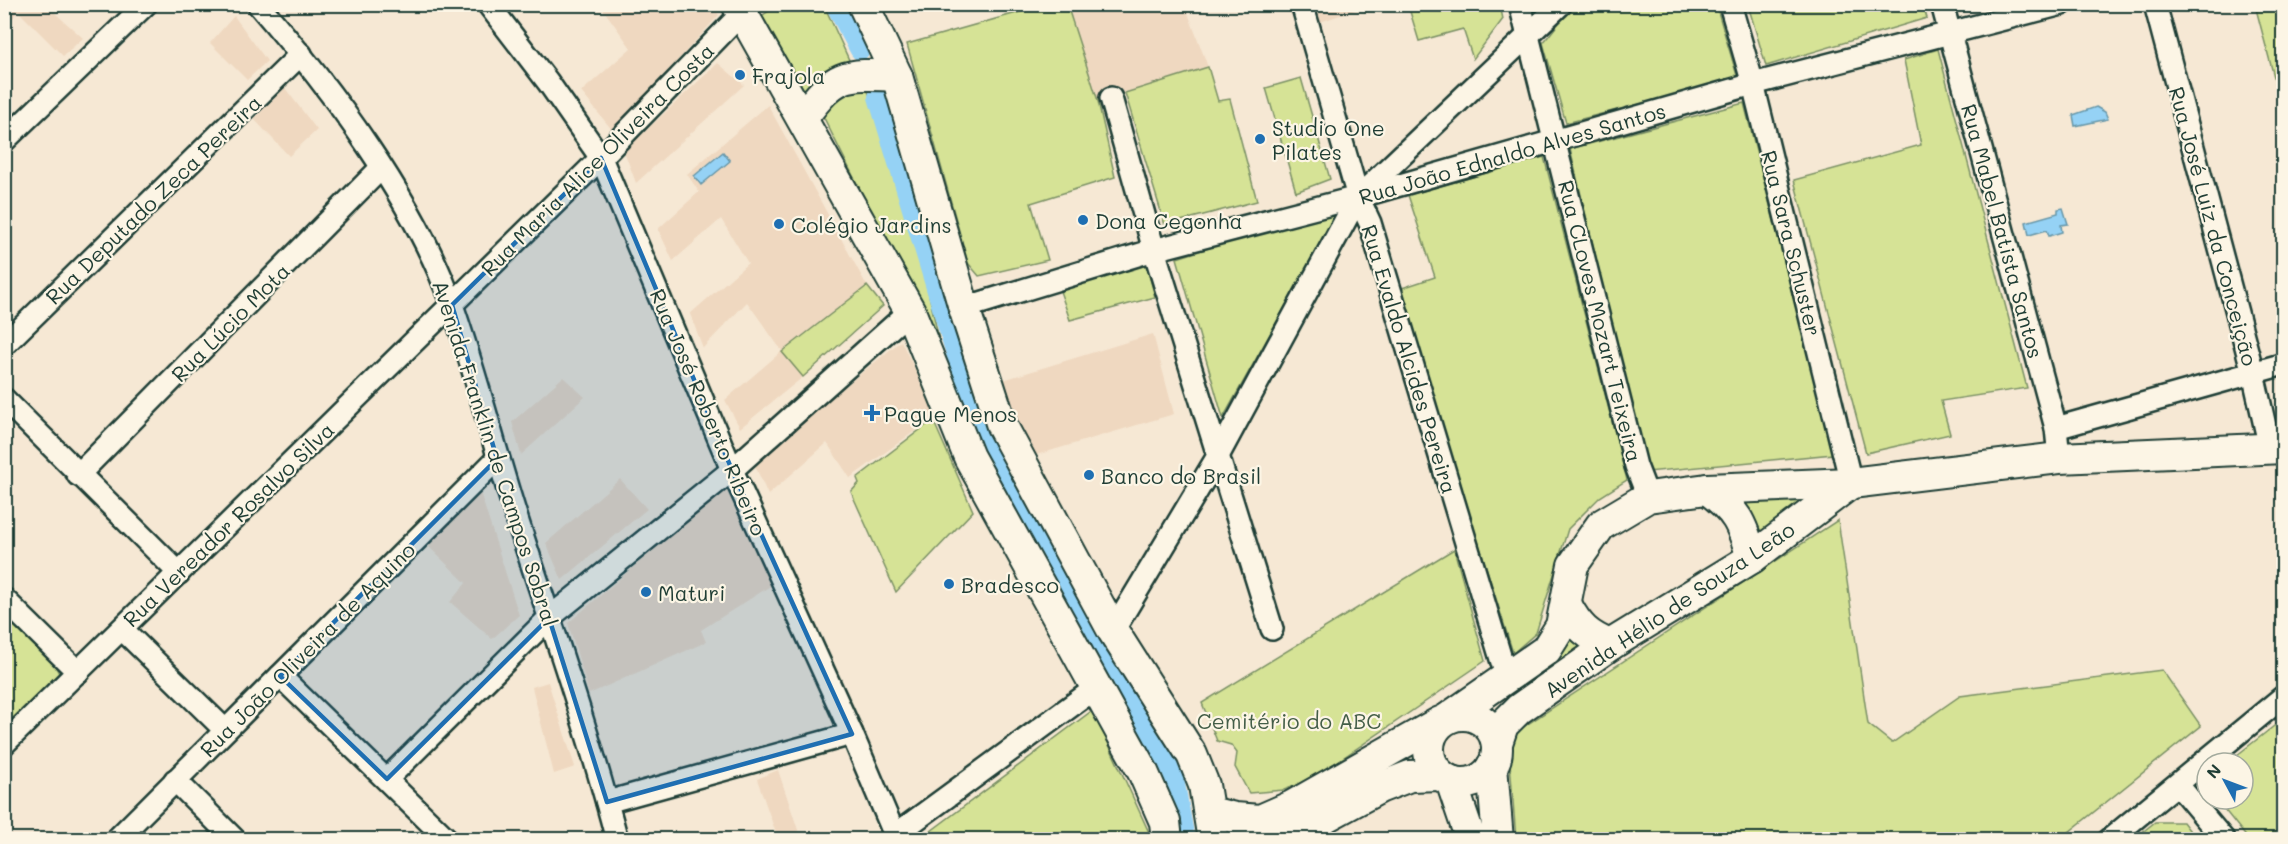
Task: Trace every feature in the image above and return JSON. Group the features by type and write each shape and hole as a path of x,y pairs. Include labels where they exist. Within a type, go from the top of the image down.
{"street":[{"path":"4,141 146,4"},
{"name":"Avenida Franklin de Campos Sobral","path":"258,4 302,54 381,168 418,228 452,305 497,459 607,802 616,840"},
{"name":"Rua José Roberto Ribeiro","path":"488,4 548,82 601,158 732,470 852,734 896,837"},
{"path":"863,4 897,76 964,308 1002,426 1113,631 1192,755 1212,826"},
{"name":"Rua Evaldo Alcides Pereira","path":"1302,4 1358,197 1370,223 1508,679"},
{"name":"Rua CLoves Mozart Teixeira","path":"1520,4 1636,466 1648,497"},
{"path":"1113,631 1218,456 1358,197 1561,4"},
{"name":"Rua Sara Schuster","path":"1730,4 1753,84 1851,483"},
{"name":"Rua Mabel Batista Santos","path":"1942,4 2056,428 2059,458"},
{"name":"Rua João Ednaldo Alves Santos","path":"964,308 1155,250 1358,197 1753,84 1951,35 2062,4"},
{"name":"Rua José Luiz da Conceição","path":"2154,4 2253,373 2277,448"},
{"path":"739,9 803,117 910,311 969,458 1156,800 1167,840"},
{"name":"Rua Maria Alice Oliveira Costa","path":"452,305 601,158 739,9"},
{"name":"Rua Deputado Zeca Pereira","path":"4,345 302,54"},
{"path":"803,117 815,100 834,81 859,75 897,76"},
{"path":"1111,98 1155,250 1272,629"},
{"name":"Rua Lúcio Mota","path":"78,475 381,168"},
{"name":"Rua Vereador Rosalvo Silva","path":"4,744 452,305"},
{"path":"387,779 549,618 732,470 910,311"},
{"path":"2056,428 2283,364"},
{"path":"4,399 179,573"},
{"name":"Avenida Hélio de Souza Leão","path":"1212,826 1235,818 1260,820 1292,806 1446,719 1508,679 1546,650 1561,626 1567,606 1573,565 1601,525 1648,497 1707,489 1851,483 2059,458 2277,448"},
{"name":"Rua João Oliveira de Aquino","path":"116,840 497,459"},
{"name":"Avenida Hélio de Souza Leão","path":"1495,754 1503,725 1519,709 1610,645 1752,558 1851,483"},
{"path":"1707,489 1732,507 1752,558"},
{"path":"4,599 78,672"},
{"path":"1567,606 1577,626 1590,637 1610,645"},
{"path":"122,629 225,730"},
{"path":"280,676 448,840"},
{"path":"896,837 1096,687"},
{"path":"2109,840 2283,696"},
{"path":"1471,840 1446,778 1433,766 1429,743 1433,732 1446,719 1474,716 1485,722 1495,754 1498,840"},
{"path":"607,802 852,734"},
{"path":"1283,840 1379,788 1410,776 1446,778 1462,783 1474,781 1495,754"},
{"path":"175,780 235,840"},
{"path":"2178,785 2224,840"}],"highlighted area":[{"path":"601,158 732,470 852,734 607,802 549,618 387,779 280,676 497,459 452,305"}],"shaded area":[{"path":"5,4 46,5 83,38 63,56 18,11 5,28"},
{"path":"1316,4 1369,4 1369,5 1320,22"},
{"path":"600,5 712,5 719,15 613,131 581,92 631,48"},
{"path":"1067,5 1185,5 1208,67 1098,101"},
{"path":"234,16 267,61 247,80 210,43"},
{"path":"718,63 744,85 636,183 624,151"},
{"path":"285,88 317,130 289,156 254,119"},
{"name":"Colégio Jardins","path":"768,105 867,286 783,351 803,377 740,428 725,400 782,351 747,302 703,348 690,314 748,263 721,219 673,261 658,229 699,192 687,174"},
{"path":"1153,334 1174,414 1033,456 1000,381"},
{"path":"901,341 937,415 850,478 827,443 768,495 753,461"},
{"path":"563,377 585,397 521,455 512,422"},
{"path":"620,479 647,509 562,580 546,543"},
{"path":"726,488 772,585 701,630 706,642 589,694 568,623"},
{"path":"480,492 519,615 492,639 450,602 466,583 428,546"},
{"path":"548,682 575,767 554,774 532,687"},
{"path":"778,770 801,839 778,839 757,779"}],"green space":[{"path":"778,5 824,5 854,71 804,94 760,17"},
{"path":"1045,5 1067,5 1098,101 1115,177 1031,203 1048,260 979,276 968,263 907,44"},
{"path":"1408,5 1500,5 1503,19 1473,59 1463,29 1419,41"},
{"path":"1576,5 1716,5 1738,79 1566,123 1543,43 1570,9"},
{"path":"1748,5 1923,5 1927,18 1766,66"},
{"path":"2255,5 2283,5 2283,111"},
{"path":"1938,49 2027,388 1941,401 1950,434 1866,453 1794,180 1921,145 1904,60"},
{"path":"1208,67 1218,101 1230,99 1257,201 1165,225 1125,93"},
{"path":"1301,78 1330,179 1296,192 1266,88"},
{"path":"860,84 868,91 916,237 942,353 817,104"},
{"path":"1744,103 1833,454 1647,472 1570,149"},
{"path":"1544,157 1627,480 1600,497 1568,529 1536,633 1513,653 1399,289 1435,277 1408,195"},
{"path":"1336,208 1341,214 1294,291 1223,418 1177,258"},
{"path":"1146,263 1155,297 1070,320 1060,291"},
{"path":"867,286 883,306 803,377 782,352"},
{"path":"933,420 973,511 896,592 851,492 859,483 857,478"},
{"path":"1727,493 1832,497 1758,545"},
{"path":"1838,520 1868,724 1892,743 1960,696 2162,670 2201,726 2059,840 1516,839 1508,737"},
{"name":"Cemitério do ABC","path":"1454,549 1485,661 1309,781 1284,790 1249,793 1235,767 1237,753 1231,745 1217,741 1202,703"},
{"path":"5,616 55,666 60,675 5,733"},
{"path":"1571,627 1588,646 1510,696 1502,691"},
{"path":"1093,710 1152,839 919,840"},
{"path":"2283,719 2283,839 2248,839 2226,811 2255,811 2255,751 2242,751"},
{"path":"2155,822 2183,822 2196,839 2134,839"}],"water":[{"path":"2096,107 2105,112 2108,119 2075,126 2073,115"},
{"path":"723,152 730,161 701,185 694,176"},
{"path":"2063,208 2068,224 2061,225 2062,232 2049,236 2047,230 2029,235 2026,222 2058,213 2058,209"}],"waterway":[{"path":"835,4 860,50"},
{"path":"878,97 983,442 1114,665 1173,773 1185,840"}],"place":[{"name":"Frajola","path":"740,75"},
{"name":"Studio One Pilates","path":"1260,139"},
{"name":"Dona Cegonha","path":"1083,220"},
{"name":"Colégio Jardins","path":"779,224"},
{"name":"Pague Menos","path":"872,413"},
{"name":"Banco do Brasil","path":"1089,475"},
{"name":"Bradesco","path":"949,584"},
{"name":"Maturi","path":"646,592"}]}
